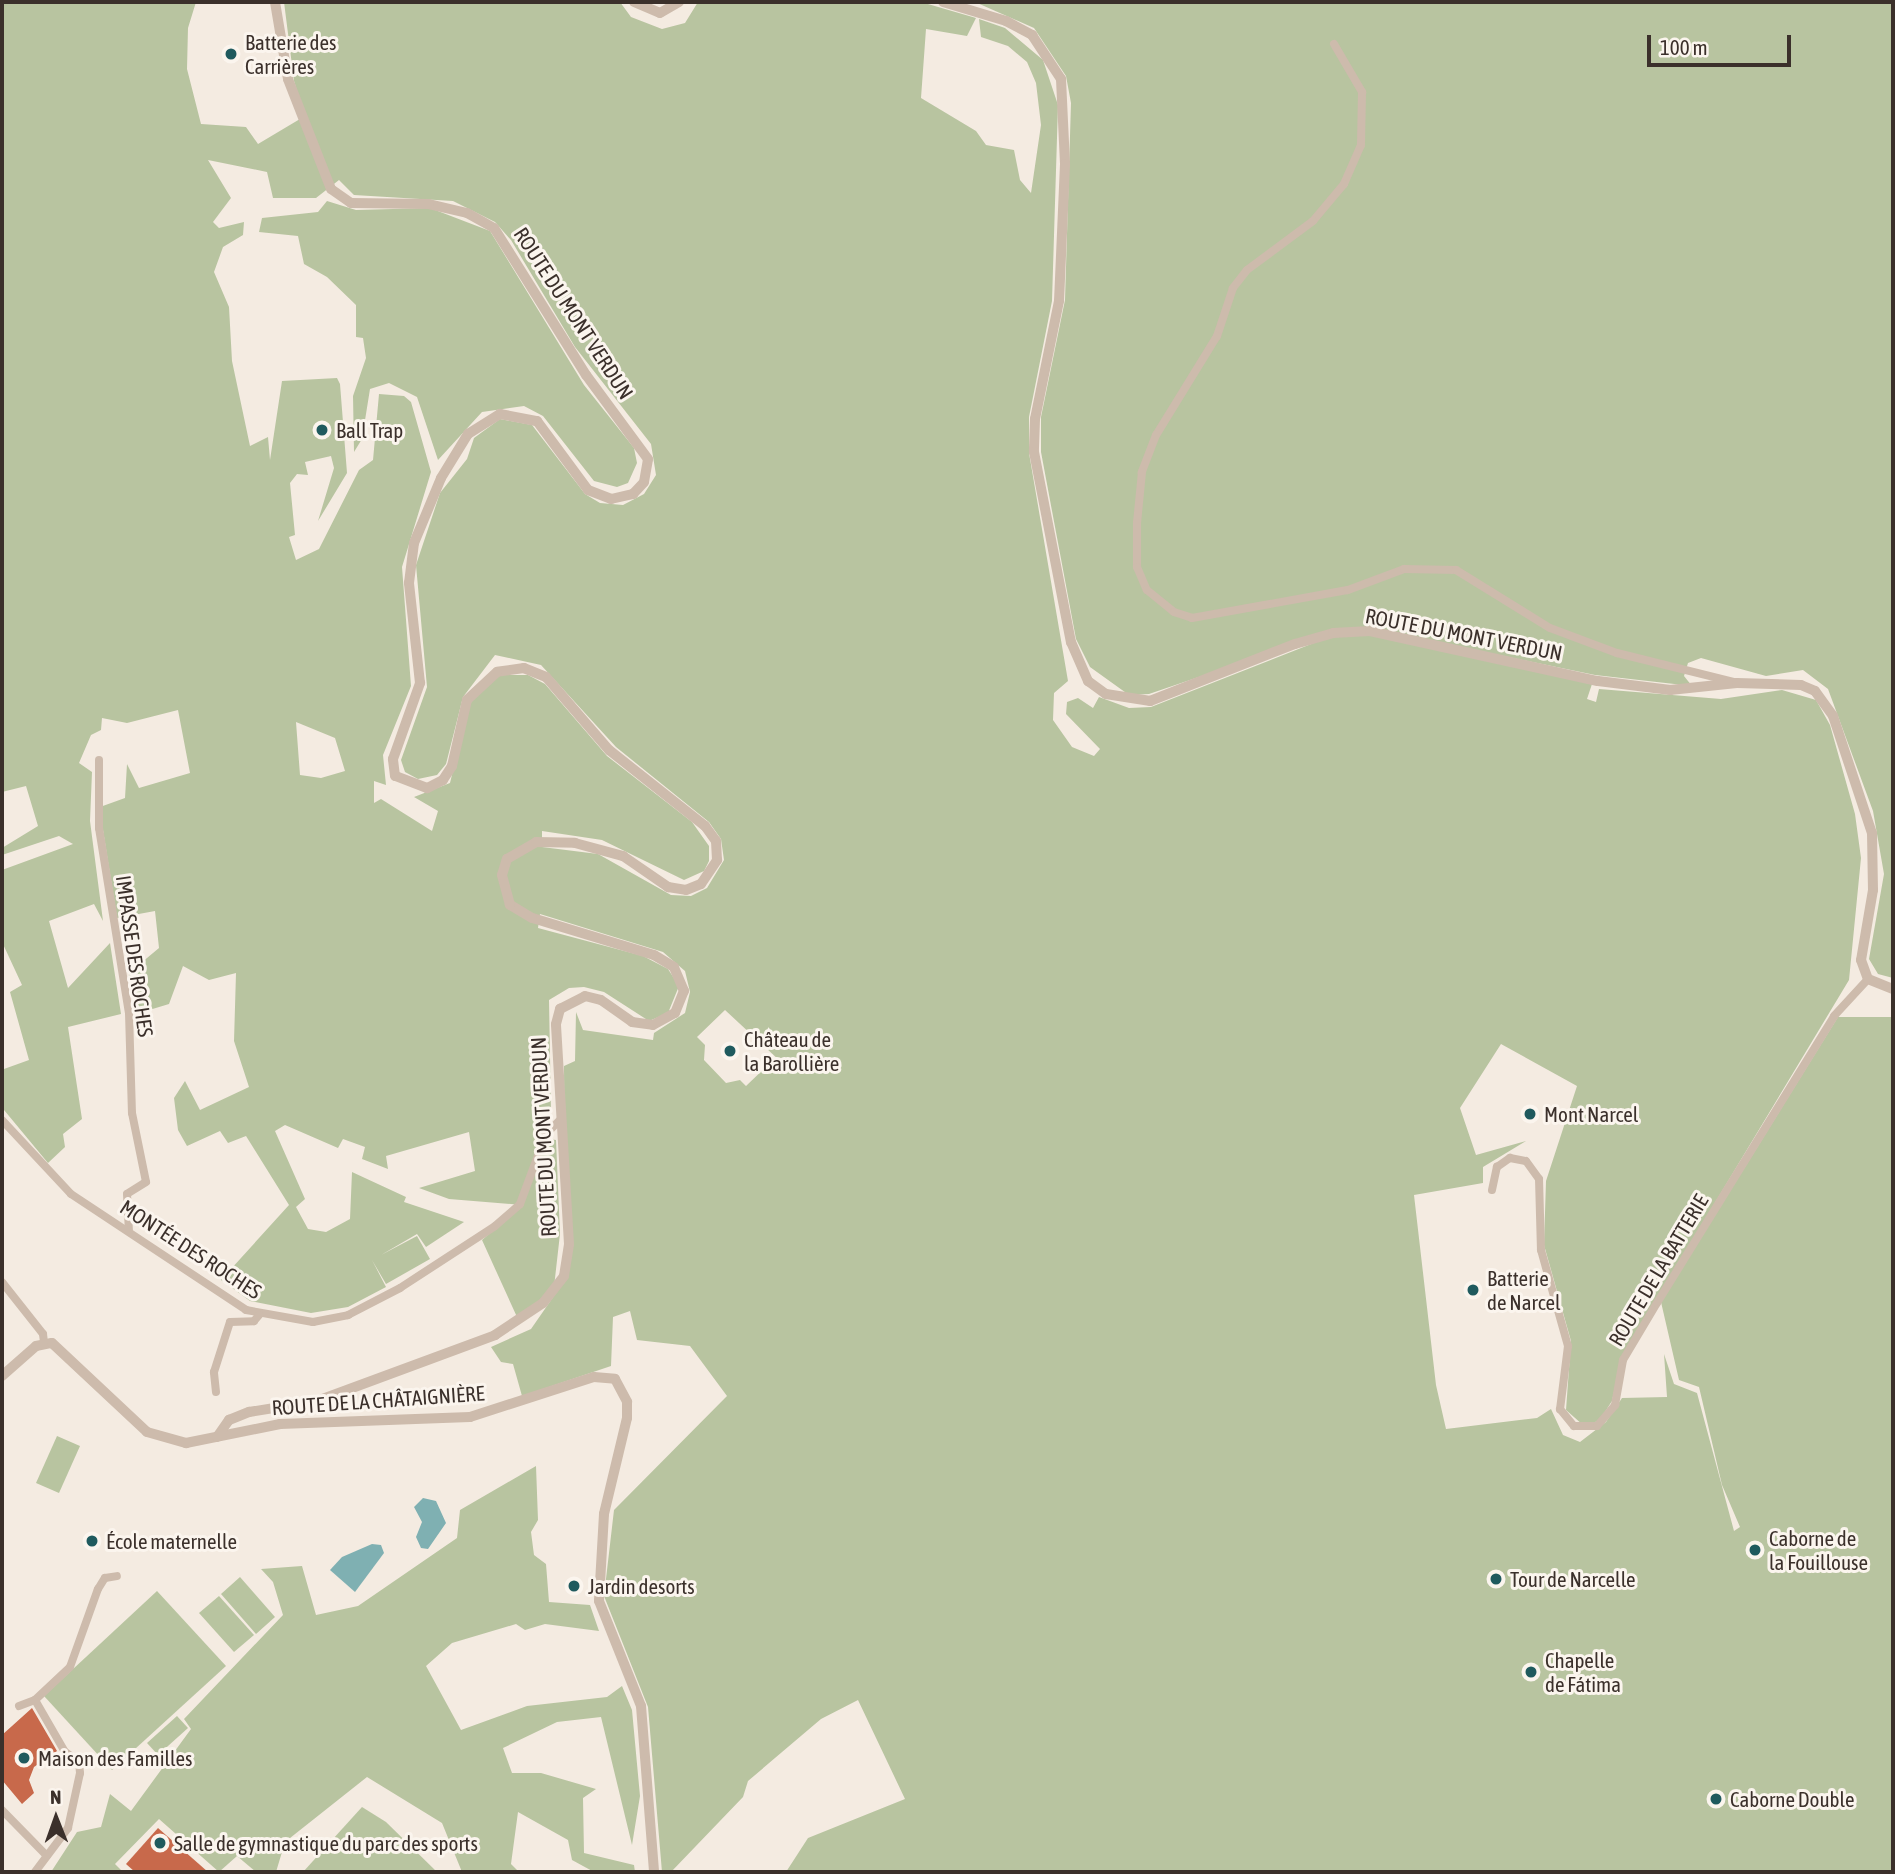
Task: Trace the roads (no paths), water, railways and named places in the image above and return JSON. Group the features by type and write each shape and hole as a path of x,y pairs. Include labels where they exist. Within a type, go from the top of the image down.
{"street":[{"name":"ROUTE DU MONT VERDUN","path":"217,1437 229,1420 249,1412 317,1401 495,1335 542,1303 564,1276 569,1244 556,1024 560,1009 585,996 601,1000 632,1022 653,1025 670,1018 681,1003 681,979 654,955 532,918 510,905 502,875 507,859 536,842 575,843 623,856 668,887 686,890 712,873 716,841 699,820 610,750 546,677 524,668 497,672 475,688 443,780 427,788 395,776 393,759 420,683 411,562 419,527 446,470 468,434 499,414 537,421 589,490 611,499 633,494 645,482 648,459 586,375 494,228 467,213 429,204 351,203 331,189 288,79 275,2"},
{"path":"634,2 660,13 679,2"},
{"name":"ROUTE DU MONT VERDUN","path":"943,2 1006,21 1031,36 1061,79 1065,164 1059,301 1035,419 1034,452 1071,642 1088,681 1106,694 1150,702 1294,644 1333,633 1370,631 1598,681 1670,690 1737,683 1801,685 1815,691 1833,716 1872,833 1872,890 1861,960 1868,979"},
{"path":"1334,44 1362,92 1361,145 1344,184 1313,222 1247,270 1233,288 1216,336 1156,435 1142,472 1138,523 1138,567 1147,590 1174,612 1192,618 1348,590 1404,569 1456,570 1550,628 1618,653 1737,683"},
{"name":"IMPASSE DES ROCHES","path":"99,760 99,828 129,1013 132,1113 146,1182 127,1194 129,1230"},
{"path":"1868,979 1893,989"},
{"name":"ROUTE DE LA BATTERIE","path":"1493,1190 1497,1167 1510,1158 1526,1161 1539,1179 1541,1250 1567,1346 1560,1409 1574,1426 1597,1426 1615,1405 1623,1360 1664,1292 1834,1016 1868,979"},
{"name":"MONTÉE DES ROCHES","path":"2,1120 71,1194 259,1315 313,1322 348,1315 428,1272 520,1204 546,1134 560,1120"},
{"path":"2,1282 43,1334 44,1342"},
{"path":"216,1392 215,1372 230,1322 254,1321 259,1315"},
{"path":"44,1342 67,1352 161,1439 186,1443 217,1437"},
{"path":"2,1376 44,1342"},
{"name":"ROUTE DE LA CHÂTAIGNIÈRE","path":"217,1437 280,1424 470,1417 594,1377 614,1379 627,1402 628,1418 604,1514 599,1601 641,1706 654,1872"},
{"path":"19,1706 36,1700 70,1667 99,1589 105,1578 117,1576"},
{"path":"35,1872 68,1828 79,1762 65,1752 36,1700"},
{"path":"4,1812 47,1856"}],"water":[{"path":"423,1498 436,1501 446,1523 428,1549 421,1548 416,1537 422,1522 414,1507"},
{"path":"372,1544 381,1545 384,1553 355,1592 330,1570 342,1557"}],"place":[{"name":"Batterie des Carrières","path":"231,54"},
{"name":"Ball Trap","path":"322,430"},
{"name":"Château de la Barollière","path":"730,1051"},
{"name":"Mont Narcel","path":"1530,1114"},
{"name":"Batterie de Narcel","path":"1473,1290"},
{"name":"École maternelle","path":"92,1541"},
{"name":"Caborne de la Fouillouse","path":"1755,1550"},
{"name":"Tour de Narcelle","path":"1496,1579"},
{"name":"Jardin desorts","path":"574,1586"},
{"name":"Chapelle de Fátima","path":"1531,1672"},
{"name":"Maison des Familles","path":"24,1758"},
{"name":"Caborne Double","path":"1716,1799"},
{"name":"Salle de gymnastique du parc des sports","path":"160,1843"}]}
